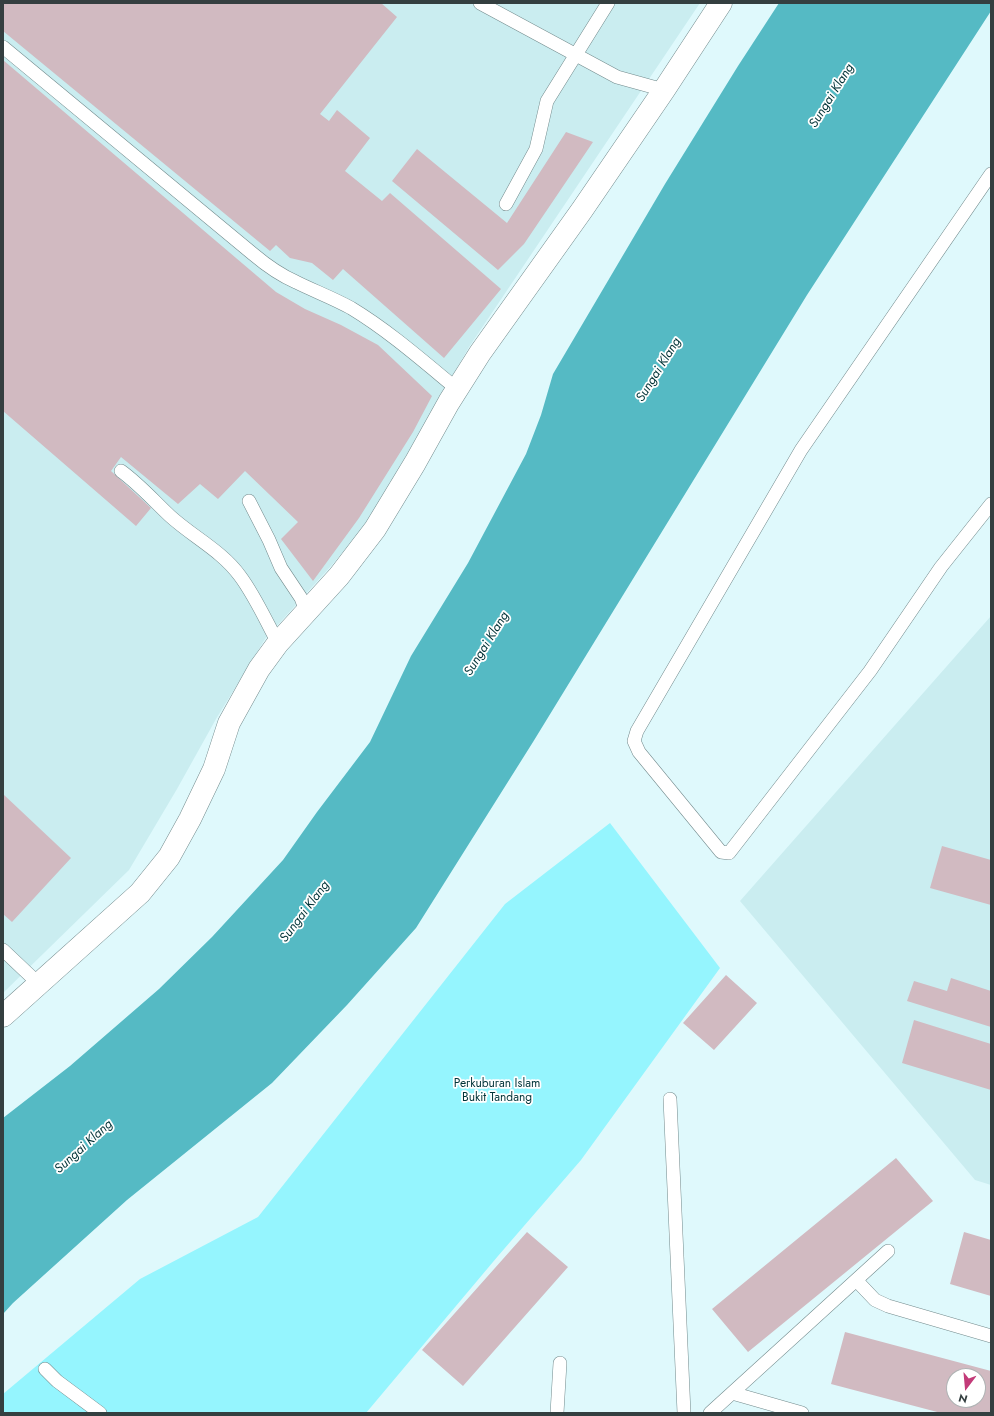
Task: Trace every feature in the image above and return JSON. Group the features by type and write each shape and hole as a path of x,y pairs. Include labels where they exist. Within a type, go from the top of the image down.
{"street":[{"path":"5,1009 39,984 140,893 169,857 190,819 214,768 229,723 259,669 278,643 339,576 375,529 457,389 480,353 582,210 721,3"}],"lane":[{"path":"480,3 616,77 664,90"},
{"path":"506,204 536,149 547,101 608,3"},
{"path":"3,47 246,249 274,270 295,282 348,307 373,322 400,342 457,389"},
{"path":"991,174 801,450 637,731 634,741 639,752 721,852 729,853 870,671 941,567 991,504"},
{"path":"121,471 135,482 171,517 225,560 240,575 278,643"},
{"path":"249,501 269,540 281,568 302,598 306,611"},
{"path":"3,950 39,984"},
{"path":"670,1099 684,1413"},
{"path":"710,1413 857,1281 888,1251"},
{"path":"857,1281 875,1300 888,1306 991,1336"},
{"path":"557,1413 560,1363"},
{"path":"45,1369 57,1381 100,1413"},
{"path":"732,1393 802,1413"}],"shaded area":[{"path":"3,3 700,3 469,347 367,523 331,566 265,639 216,719 129,870 3,993"},
{"path":"991,616 991,1185 975,1180 740,901"}],"green space":[{"name":"Perkuburan Islam Bukit Tandang","path":"610,823 720,968 581,1160 366,1413 3,1413 3,1394 140,1279 258,1217 505,904"}],"water":[{"name":"Sungai Klang","path":"779,3 991,3 991,11 807,295 533,742 416,928 347,1005 272,1083 127,1200 13,1303 3,1314 3,1118 70,1066 159,989 212,937 283,860 370,742 411,656 468,563 526,454 541,415 553,374 665,184"}],"building":[{"path":"3,3 381,3 397,17 320,114 329,121 337,110 370,138 345,171 382,201 390,193 501,289 444,358 343,269 333,280 312,263 290,258 276,245 270,251 3,31"},
{"path":"3,60 276,292 305,309 341,325 378,345 432,396 413,432 359,518 313,581 281,539 298,522 245,471 218,499 200,484 178,504 121,457 111,471 151,508 136,526 3,411"},
{"path":"566,132 593,142 524,244 498,270 392,181 417,149 507,223"},
{"path":"3,794 71,858 12,922 3,914"},
{"path":"942,846 991,860 991,905 930,888"},
{"path":"726,975 757,1003 714,1050 683,1023"},
{"path":"951,978 991,991 991,1027 907,1001 914,981 947,991"},
{"path":"914,1020 991,1044 991,1090 902,1063"},
{"path":"896,1158 933,1201 748,1352 712,1309"},
{"path":"527,1232 568,1267 463,1386 422,1350"},
{"path":"964,1232 991,1240 991,1296 950,1284"},
{"path":"845,1332 980,1368 946,1368 946,1408 986,1408 986,1370 991,1371 991,1413 941,1413 831,1384"}]}
